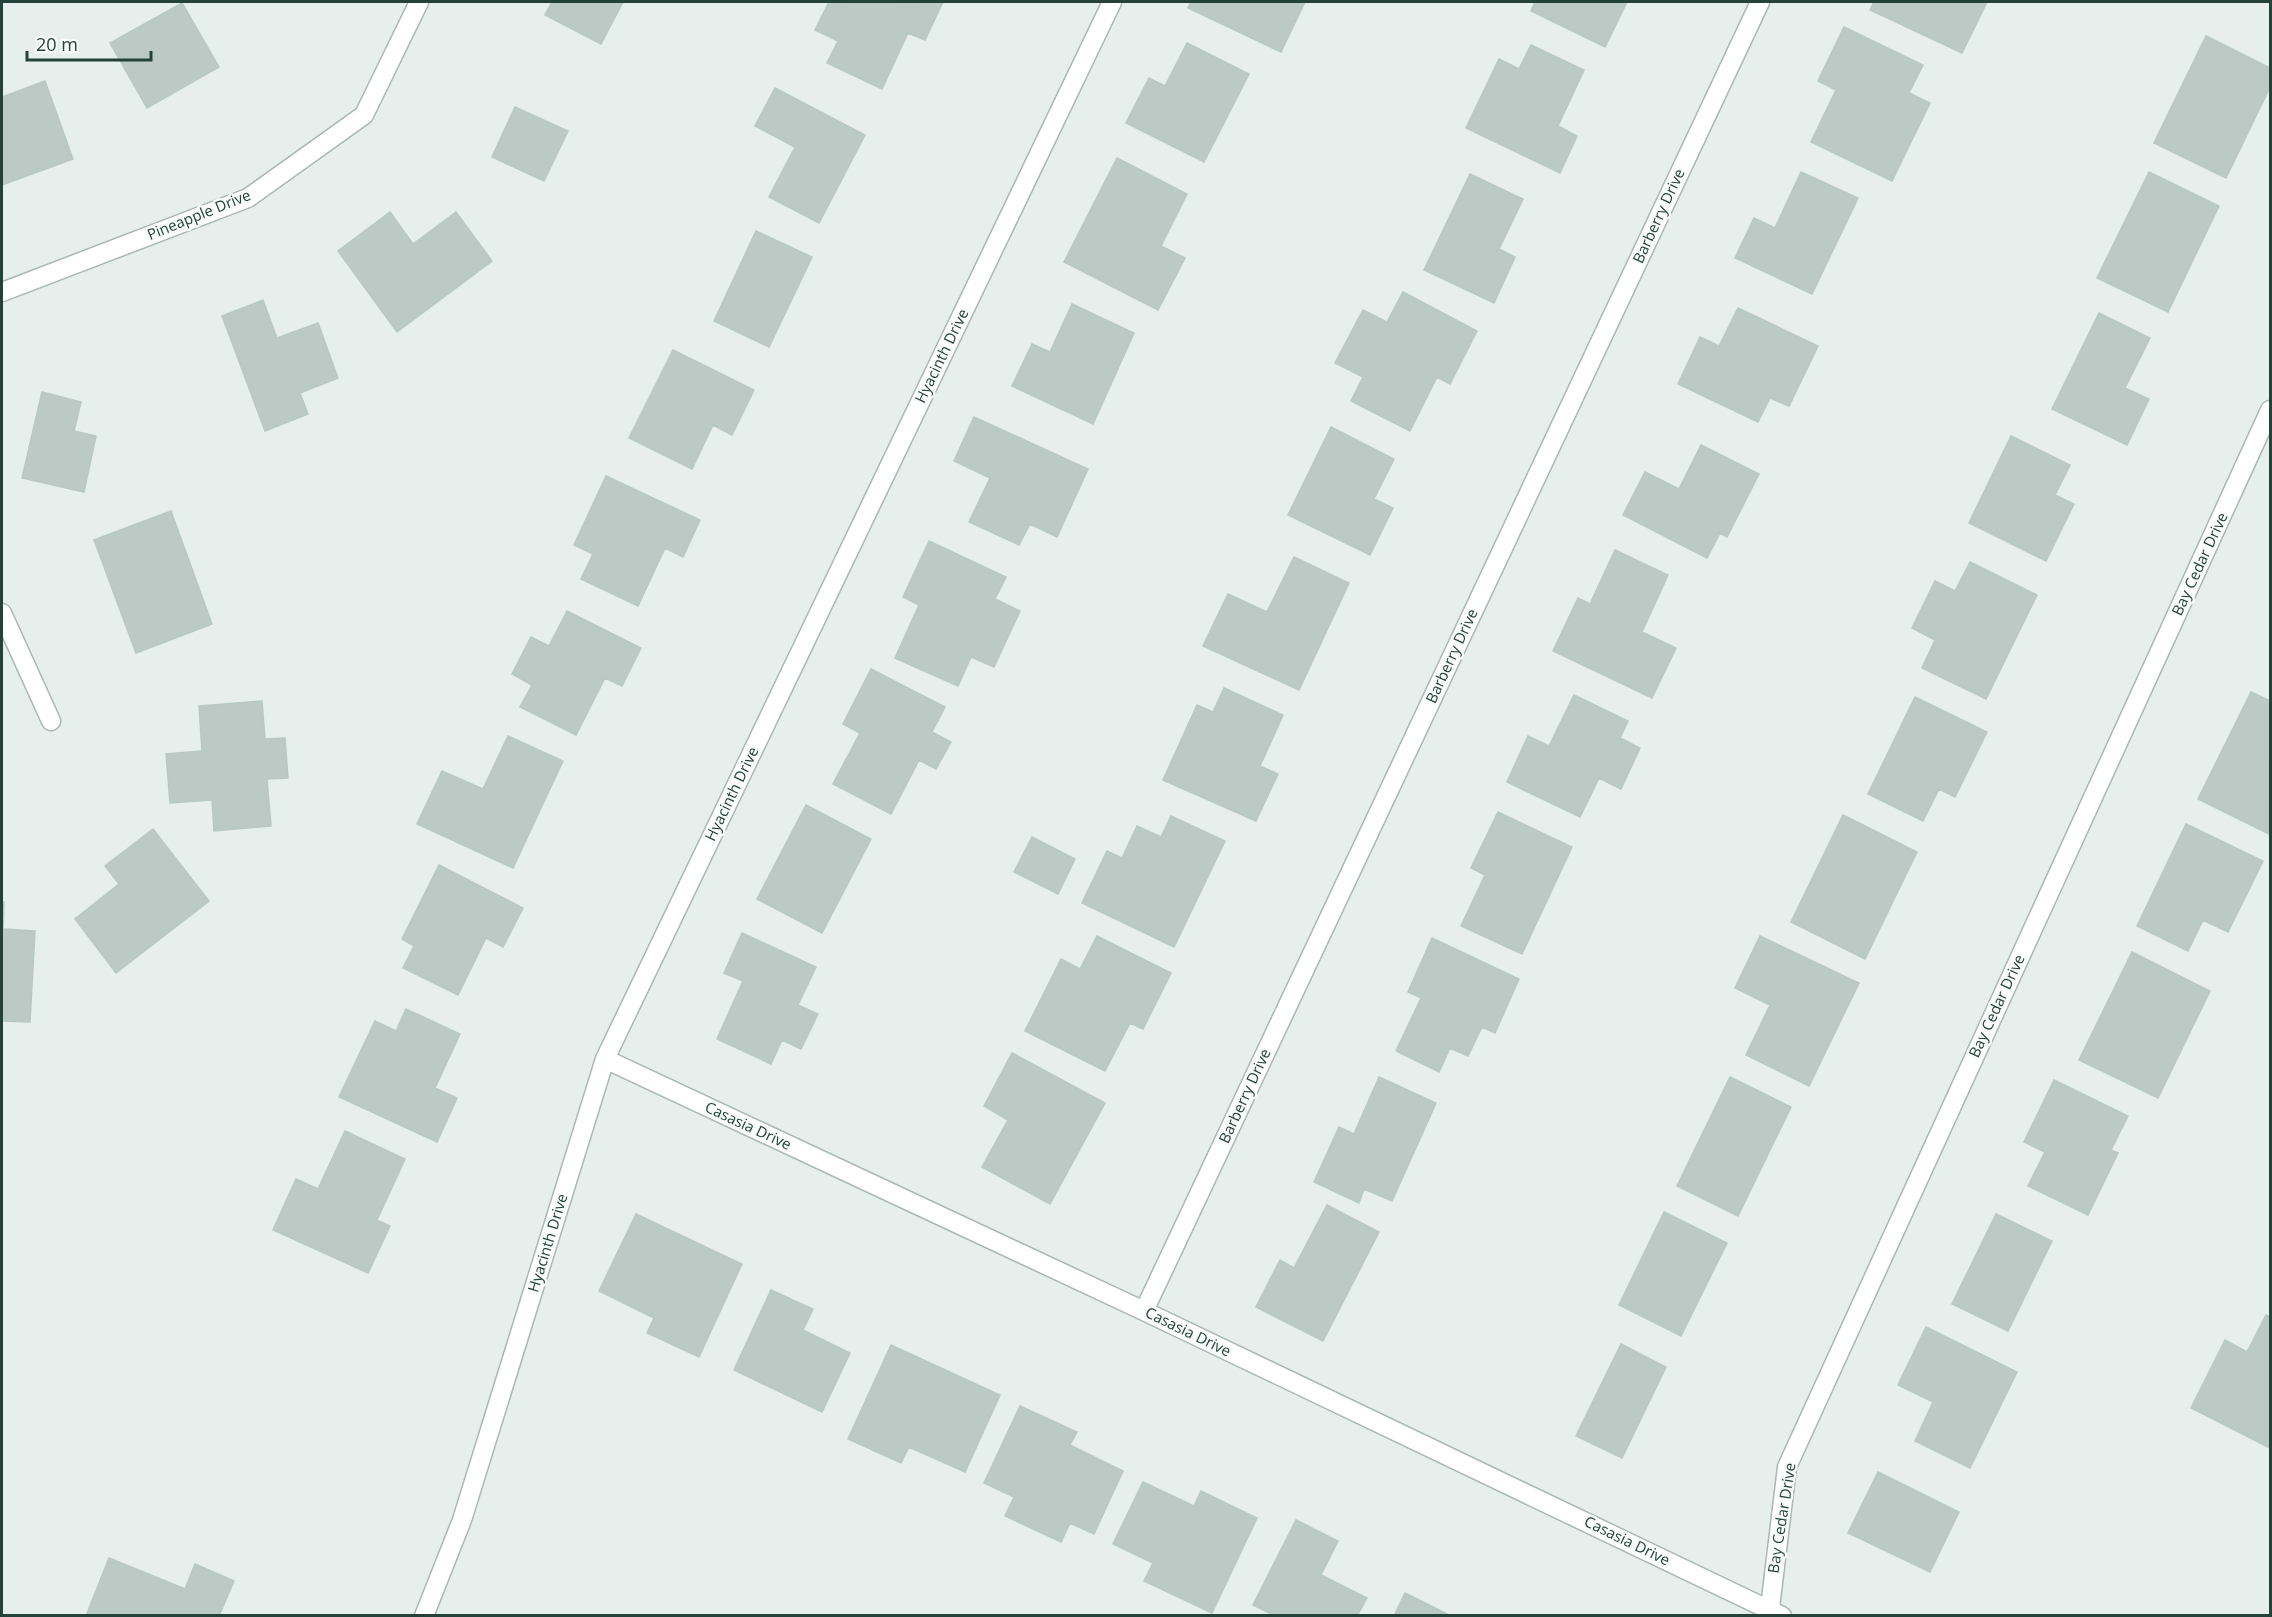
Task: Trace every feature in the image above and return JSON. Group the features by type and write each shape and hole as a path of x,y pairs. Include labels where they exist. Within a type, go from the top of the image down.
{"street":[{"name":"Pineapple Drive","path":"2,292 248,198 364,115 419,2"},
{"name":"Hyacinth Drive","path":"423,1616 462,1520 605,1059 1112,2"},
{"name":"Barberry Drive","path":"1144,1311 1760,2"},
{"name":"Bay Cedar Drive","path":"1774,1614 1787,1467 2271,410"},
{"path":"2,613 51,721"},
{"name":"Casasia Drive","path":"605,1059 1144,1311 1774,1614"}],"building":[{"path":"552,2 623,2 601,44 545,15"},
{"path":"829,2 943,2 925,40 908,33 882,89 827,63 838,41 815,30"},
{"path":"1191,2 1305,2 1281,52 1188,8"},
{"path":"1535,2 1627,2 1605,47 1531,11"},
{"path":"1874,2 1987,2 1962,53 1870,10"},
{"path":"182,3 219,67 147,108 110,43"},
{"path":"1844,27 1923,65 1909,93 1930,103 1892,181 1811,142 1836,90 1818,81"},
{"path":"2206,36 2270,68 2270,87 2226,178 2154,143"},
{"path":"1187,43 1249,74 1204,162 1126,123 1149,78 1165,86"},
{"path":"1531,45 1584,70 1558,126 1577,136 1560,173 1466,128 1499,59 1519,69"},
{"path":"45,81 73,159 2,185 2,97"},
{"path":"775,88 865,135 819,223 769,197 795,147 755,126"},
{"path":"515,107 568,131 544,181 492,157"},
{"path":"1117,158 1187,194 1161,246 1185,258 1158,310 1064,262"},
{"path":"1801,172 1858,198 1812,294 1735,258 1754,218 1775,228"},
{"path":"2149,172 2219,206 2168,312 2097,278"},
{"path":"1470,174 1523,199 1499,249 1515,257 1494,303 1424,270"},
{"path":"390,212 413,244 456,212 492,261 397,332 338,251"},
{"path":"756,231 812,257 769,347 714,321"},
{"path":"1403,292 1477,331 1450,384 1437,377 1410,431 1351,401 1363,377 1335,363 1363,310 1387,322"},
{"path":"263,300 277,338 318,323 338,378 300,393 308,414 265,431 222,316"},
{"path":"1072,304 1134,333 1093,424 1012,386 1032,344 1050,352"},
{"path":"1738,308 1818,346 1789,406 1770,398 1758,422 1678,384 1700,337 1719,346"},
{"path":"2099,313 2150,338 2125,388 2149,399 2127,445 2052,409"},
{"path":"673,350 754,390 732,435 713,425 692,469 629,438"},
{"path":"42,392 81,402 74,431 96,436 84,492 22,478"},
{"path":"974,417 1088,469 1057,537 1030,524 1019,545 969,522 990,478 954,461"},
{"path":"1331,427 1394,459 1374,499 1393,508 1370,555 1288,515"},
{"path":"2011,436 2070,465 2055,495 2074,504 2046,561 1969,523"},
{"path":"1701,445 1759,474 1727,537 1720,533 1707,558 1623,515 1645,472 1679,489"},
{"path":"606,476 700,520 683,557 665,548 638,606 581,579 593,554 574,545"},
{"path":"171,511 212,624 136,653 94,540"},
{"path":"929,541 1006,577 995,599 1020,611 994,667 971,657 958,686 895,658 919,605 903,597"},
{"path":"1615,550 1668,575 1642,632 1676,648 1652,698 1553,651 1578,598 1590,604"},
{"path":"1294,557 1349,583 1299,690 1203,646 1228,594 1267,612"},
{"path":"1970,562 2037,595 1986,699 1922,668 1935,640 1912,628 1935,581 1955,591"},
{"path":"567,611 641,648 622,686 605,678 576,735 520,707 532,685 512,674 531,637 549,646"},
{"path":"871,669 945,707 932,732 951,742 936,769 919,760 891,814 833,784 860,733 843,724"},
{"path":"1224,688 1283,715 1260,766 1278,774 1256,821 1163,780 1197,705 1213,712"},
{"path":"2251,692 2270,701 2269,834 2198,799"},
{"path":"1574,695 1628,721 1620,738 1640,748 1621,789 1599,778 1580,817 1507,782 1528,736 1549,746"},
{"path":"1915,697 1987,732 1955,797 1939,789 1923,821 1868,794"},
{"path":"262,701 265,739 285,738 288,778 267,779 271,826 214,831 212,800 170,803 166,754 202,751 199,706"},
{"path":"508,736 563,761 513,868 417,824 442,771 483,789"},
{"path":"806,805 871,839 822,933 757,899"},
{"path":"1498,812 1572,847 1522,954 1461,926 1485,875 1471,868"},
{"path":"1843,815 1917,852 1865,959 1791,922"},
{"path":"1171,816 1225,841 1174,947 1082,903 1107,851 1122,858 1137,826 1161,837"},
{"path":"2186,824 2263,861 2228,932 2203,920 2188,951 2137,926"},
{"path":"153,829 209,901 116,973 75,919 119,884 105,866"},
{"path":"1032,837 1075,859 1058,894 1014,872"},
{"path":"439,865 523,908 503,947 486,938 458,995 403,968 414,946 402,939"},
{"path":"2,902 4,902 3,929 35,931 30,1022 2,1021"},
{"path":"742,933 816,967 798,1005 818,1014 801,1049 782,1040 771,1064 717,1039 743,981 724,973"},
{"path":"1097,936 1171,973 1143,1029 1130,1023 1105,1071 1025,1031 1061,959 1080,969"},
{"path":"1760,936 1859,983 1809,1086 1746,1055 1770,1005 1735,988"},
{"path":"1432,938 1519,979 1495,1033 1482,1027 1468,1056 1450,1048 1439,1072 1396,1051 1421,998 1408,992"},
{"path":"2132,952 2210,991 2158,1098 2079,1060"},
{"path":"406,1009 460,1034 435,1088 457,1098 437,1142 339,1097 375,1021 396,1031"},
{"path":"1012,1053 1105,1103 1050,1204 982,1167 1008,1120 984,1106"},
{"path":"1379,1077 1436,1103 1392,1201 1364,1189 1359,1203 1314,1182 1339,1127 1354,1134"},
{"path":"1730,1077 1791,1107 1738,1216 1677,1186"},
{"path":"2054,1080 2128,1116 2111,1150 2118,1153 2088,1215 2028,1186 2045,1152 2024,1142"},
{"path":"345,1131 405,1159 377,1220 390,1226 368,1273 273,1230 296,1179 318,1189"},
{"path":"1327,1205 1379,1232 1323,1341 1256,1307 1280,1260 1294,1268"},
{"path":"1664,1212 1727,1243 1681,1336 1619,1305"},
{"path":"636,1214 742,1264 699,1357 647,1333 654,1318 599,1291"},
{"path":"1996,1214 2052,1241 2008,1331 1952,1304"},
{"path":"771,1290 813,1309 803,1330 850,1353 822,1412 734,1370"},
{"path":"2266,1315 2270,1317 2270,1448 2191,1408 2225,1340 2247,1352"},
{"path":"1926,1327 2017,1372 1970,1468 1915,1441 1933,1402 1898,1385"},
{"path":"1621,1344 1666,1367 1622,1458 1576,1436"},
{"path":"891,1345 1000,1395 965,1472 909,1447 901,1463 848,1439"},
{"path":"1020,1406 1077,1432 1070,1445 1123,1471 1094,1534 1070,1523 1061,1542 1005,1516 1014,1497 984,1483"},
{"path":"1878,1472 1959,1512 1930,1572 1848,1533"},
{"path":"1143,1482 1194,1506 1201,1491 1257,1518 1212,1613 1144,1581 1153,1563 1113,1544"},
{"path":"1296,1520 1338,1541 1321,1575 1367,1598 1357,1616 1275,1616 1253,1605"},
{"path":"109,1558 185,1589 195,1564 234,1581 219,1616 86,1616"},
{"path":"1405,1593 1451,1616 1394,1616"}]}
